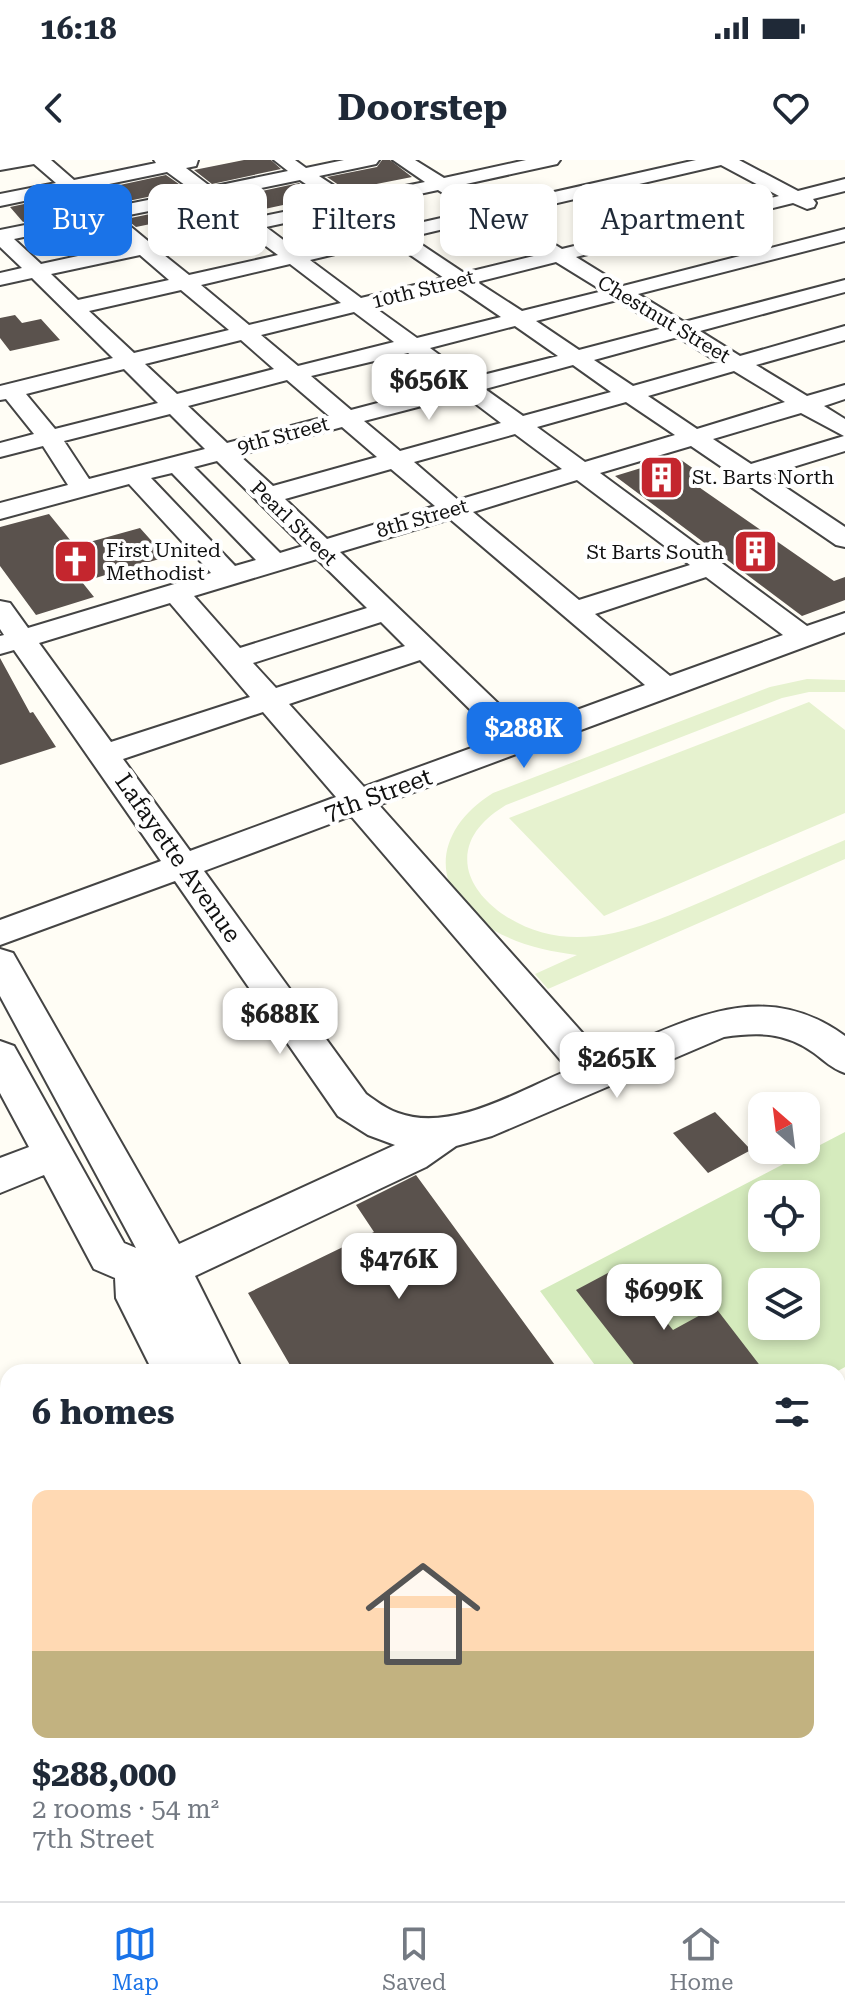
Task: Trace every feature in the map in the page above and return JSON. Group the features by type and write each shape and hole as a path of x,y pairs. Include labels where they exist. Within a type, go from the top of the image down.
{"street":[{"path":"0,165 28,160"},
{"path":"40,160 69,184"},
{"path":"79,184 167,163 202,160"},
{"path":"283,160 318,184"},
{"path":"252,184 370,160"},
{"name":"Chestnut Street","path":"402,160 441,184"},
{"path":"441,184 514,163 551,160"},
{"path":"619,160 665,184"},
{"path":"557,197 722,160 798,196 845,223"},
{"path":"167,163 195,184"},
{"path":"514,163 573,196"},
{"name":"10th Street","path":"773,202 845,185"},
{"path":"0,200 24,195"},
{"path":"0,236 24,231"},
{"path":"0,450 292,373 845,235"},
{"name":"Pearl Street","path":"0,236 521,742"},
{"path":"132,237 345,419 578,610 666,688"},
{"path":"267,237 804,637"},
{"path":"773,240 835,274"},
{"path":"0,279 148,247"},
{"name":"10th Street","path":"6,391 573,251"},
{"name":"Chestnut Street","path":"558,255 845,429"},
{"path":"73,308 303,256"},
{"path":"424,256 749,473 839,529"},
{"path":"687,256 841,337"},
{"name":"9th Street","path":"0,511 682,330 794,314 835,274"},
{"path":"267,496 737,363 841,337"},
{"path":"6,391 49,437 83,489"},
{"name":"8th Street","path":"10,642 845,392"},
{"path":"749,473 845,443"},
{"path":"177,464 274,562"},
{"path":"134,475 229,576"},
{"path":"578,610 710,567"},
{"path":"175,592 596,1075"},
{"name":"Lafayette Avenue","path":"0,609 10,642 104,755 352,1105 373,1122 403,1133 443,1133"},
{"path":"234,660 385,611"},
{"name":"7th Street","path":"0,933 845,622"},
{"path":"104,755 424,649"},
{"path":"0,962 152,1266 180,1295 216,1364"},
{"path":"0,1056 109,1256 152,1266 193,1258 412,1155 443,1133 478,1125 718,1024 754,1017 791,1022 827,1040 845,1058"},
{"path":"0,1176 53,1154"},
{"path":"152,1266 138,1298 172,1364"}],"green space":[{"path":"807,679 845,680 845,692 809,692 782,698 506,805 476,831 469,848 468,868 482,895 504,915 531,929 559,936 586,937 614,933 669,915 845,840 845,859 548,989 535,974 577,955 513,940 472,915 457,898 448,880 446,862 449,843 458,825 473,808 493,793 770,687"},
{"path":"809,702 845,730 845,813 604,916 509,818"},
{"path":"845,1132 845,1364 594,1364 540,1291 748,1183 748,1252 820,1252 820,1180 753,1180 784,1164 820,1164 820,1145"}],"building":[{"path":"244,160 271,160 281,169 212,184 194,170"},
{"path":"382,160 390,160 412,177 376,184 337,184 327,177 377,167"},
{"path":"166,175 179,184 148,184 148,197 132,200 132,184 124,184"},
{"path":"283,186 283,205 267,208 267,190"},
{"path":"24,204 24,222 23,222 10,207"},
{"path":"148,214 148,225 136,227 132,224 132,218"},
{"path":"15,315 22,323 41,319 60,340 10,351 0,338 0,318"},
{"path":"677,457 708,479 693,483 834,581 845,577 845,600 802,616 615,476"},
{"name":"First United Methodist","path":"49,514 75,546 140,528 166,557 82,582 94,597 36,615 0,566 0,527"},
{"path":"0,658 30,713 33,712 56,747 0,765"},
{"path":"715,1112 748,1147 748,1152 708,1173 673,1133"},
{"path":"416,1175 554,1364 289,1364 248,1293 374,1232 356,1205"},
{"path":"621,1266 673,1330 715,1307 759,1364 634,1364 576,1290"}],"place":[{"name":"St. Barts North","path":"661,477"},
{"name":"St Barts South","path":"755,552"},
{"name":"First United Methodist","path":"75,562"}]}
